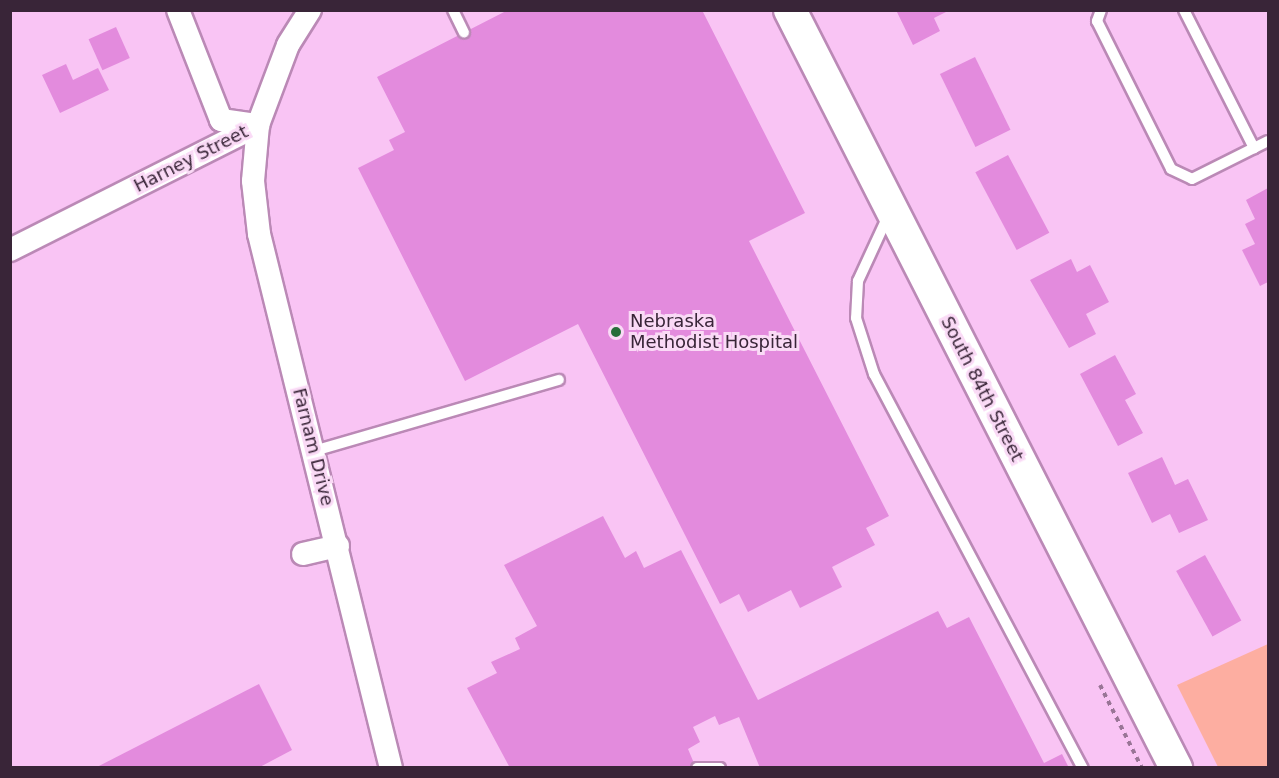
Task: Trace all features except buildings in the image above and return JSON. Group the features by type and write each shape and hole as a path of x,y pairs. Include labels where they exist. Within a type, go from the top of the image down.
{"main road":[{"name":"South 84th Street","path":"790,10 1176,768"}],"street":[{"path":"178,10 221,120 258,125"},
{"name":"Harney Street","path":"10,250 258,125 288,45 310,10"},
{"name":"Farnam Drive","path":"258,125 253,181 259,234 338,546 391,768"},
{"path":"303,554 338,546"}],"lane":[{"path":"453,10 464,33"},
{"path":"1184,10 1254,148"},
{"path":"1096,14 1171,169 1192,179 1269,141"},
{"path":"891,210 858,281 856,318 874,374 1083,768"},
{"path":"314,451 559,380"},
{"path":"697,768 720,768"}],"shaded area":[{"path":"1268,644 1268,767 1218,767 1177,685"}],"place":[{"name":"Nebraska Methodist Hospital","path":"616,332"}]}
